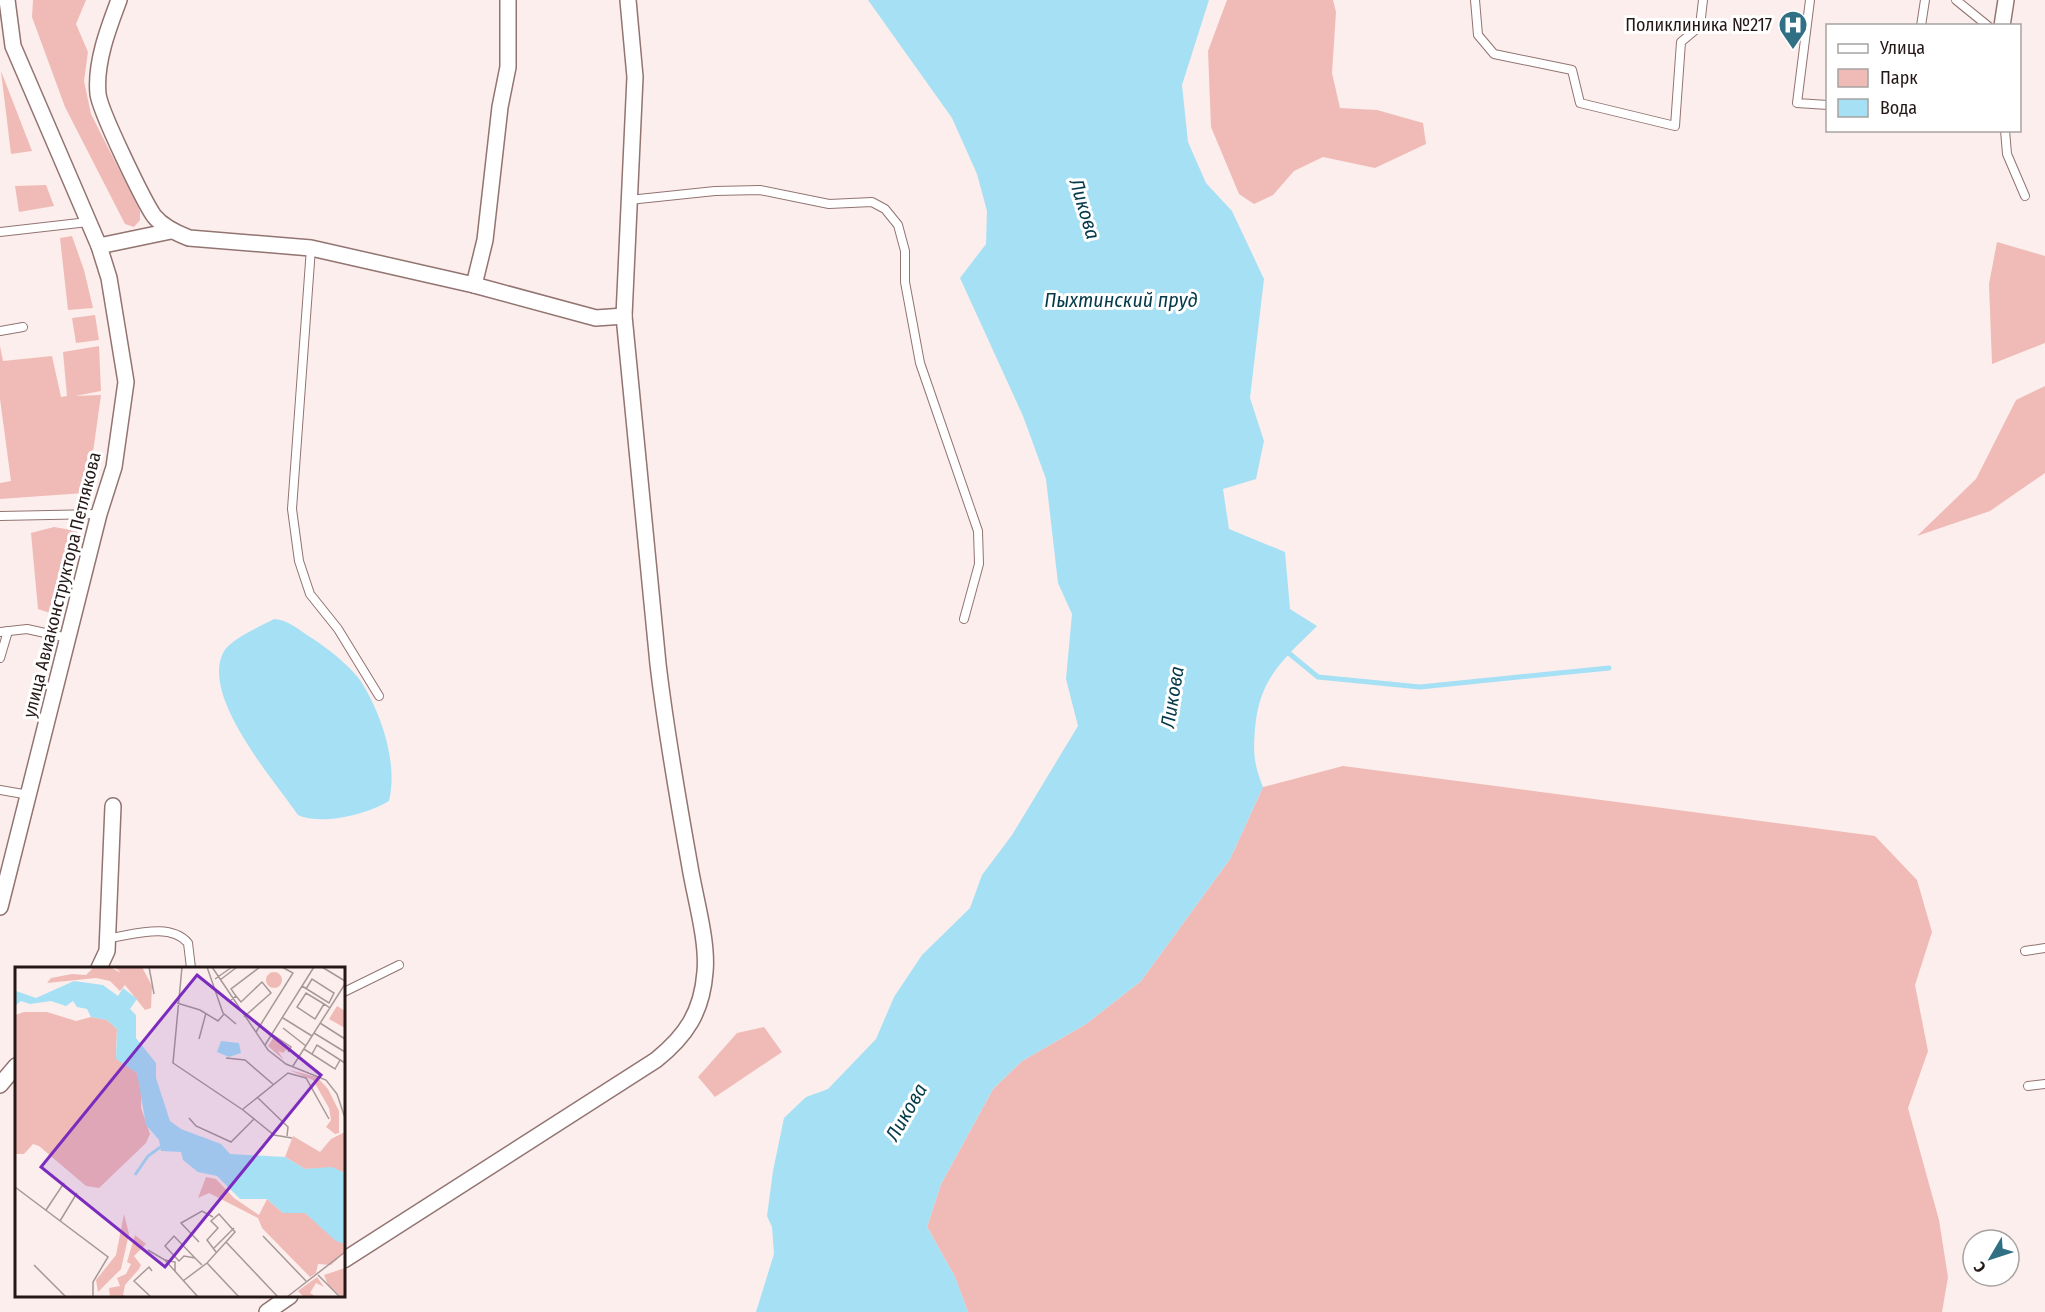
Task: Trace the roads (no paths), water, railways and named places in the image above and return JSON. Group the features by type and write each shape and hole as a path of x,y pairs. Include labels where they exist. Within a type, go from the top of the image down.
{"street":[{"name":"улица Авиаконструктора Петлякова","path":"0,907 99,514 114,467 126,382 109,278 99,246 13,46 7,0"},
{"path":"119,0 106,35 98,96 109,124 155,216 171,231 189,238 311,248 474,285 596,318 624,316"},
{"path":"474,285 485,240 508,67 508,0"},
{"path":"345,1259 656,1060 686,1032 697,1010 706,969 665,719 644,539 624,316 635,77 628,0"},
{"path":"2002,24 2006,0"},
{"path":"99,246 171,231"},
{"path":"100,967 107,951 109,938 113,806"},
{"path":"0,1085 15,1067"},
{"path":"267,1312 288,1297"}],"lane":[{"path":"1475,0 1478,35 1494,54 1572,70 1580,103 1675,126 1681,42 1700,26 1703,0"},
{"path":"1810,0 1797,103 1826,105"},
{"path":"1921,24 1925,0"},
{"path":"1956,0 1986,24"},
{"path":"2005,132 2007,154 2025,196"},
{"path":"629,200 715,191 760,190 829,204 872,202 885,209 898,225 905,251 905,282 920,363 978,531 979,564 963,619"},
{"path":"0,232 88,222"},
{"path":"311,248 292,509 299,561 310,594 338,629 379,696"},
{"path":"0,331 23,327"},
{"path":"0,516 99,514"},
{"path":"0,658 4,631 27,629 68,638"},
{"path":"0,790 29,795"},
{"path":"109,938 163,931 175,932 188,943 192,967"},
{"path":"2025,951 2045,948"},
{"path":"345,991 399,964"},
{"path":"2028,1086 2045,1084"}],"water":[{"name":"Пыхтинский пруд","path":"868,0 1209,0 1182,85 1188,142 1206,183 1232,211 1264,279 1250,398 1264,441 1256,479 1223,489 1229,529 1285,552 1290,609 1317,626 1283,660 1267,683 1262,696 1257,711 1254,745 1256,765 1263,787 1230,859 1141,981 1086,1024 1022,1061 993,1089 941,1184 927,1227 955,1277 968,1312 756,1312 774,1254 772,1227 767,1216 784,1118 806,1097 828,1089 876,1039 894,997 922,955 970,908 982,875 1012,835 1078,726 1066,679 1072,614 1058,583 1046,479 1023,416 960,278 986,244 987,211 977,174 952,118"},
{"path":"274,619 293,625 323,646 346,664 362,683 382,725 390,756 389,801 357,814 331,819 298,815 257,759 230,713 222,690 219,669 224,651 228,646"}],"waterway":[{"path":"1285,650 1318,677 1420,687 1609,668"}],"place":[{"name":"Поликлиника №217","path":"1793,50"}],"water label":[{"name":"Ликова","path":"1085,209"},
{"name":"Ликова","path":"1172,697"},
{"name":"Ликова","path":"906,1112"}]}
